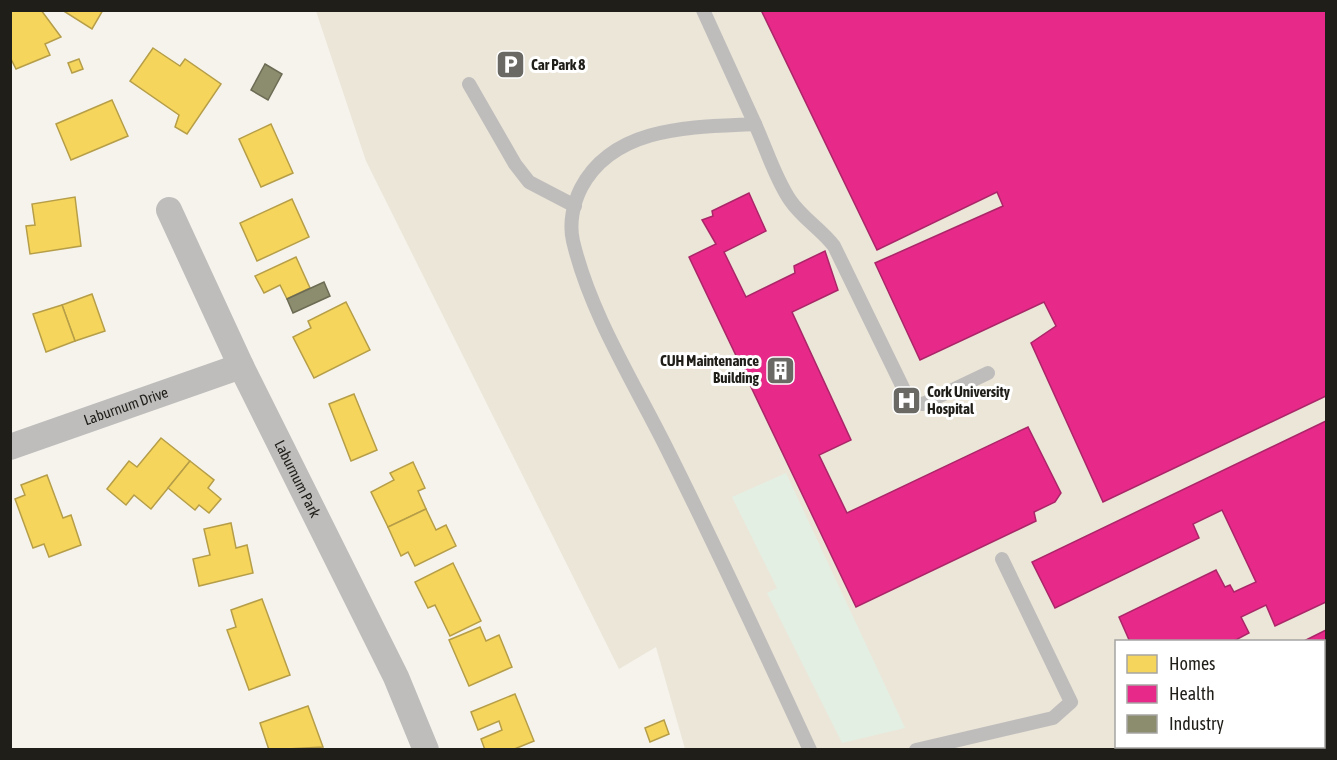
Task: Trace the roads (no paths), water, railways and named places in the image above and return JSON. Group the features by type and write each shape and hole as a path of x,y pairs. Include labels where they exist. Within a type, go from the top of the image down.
{"street":[{"name":"Laburnum Park","path":"169,210 241,366 391,667 426,750"},
{"name":"Laburnum Drive","path":"10,447 241,366"}],"lane":[{"path":"703,10 788,198 834,246 907,396 913,403 923,404 988,373"},
{"path":"469,84 515,165 529,182 575,206"},
{"path":"755,124 669,130 631,142 594,170 582,188 571,223 572,239 583,275 810,750"},
{"path":"916,750 1053,718 1071,702 1002,559"}],"place":[{"name":"Car Park 8","path":"510,65"},
{"name":"CUH Maintenance Building","path":"780,370"},
{"name":"Cork University Hospital","path":"906,401"}]}
